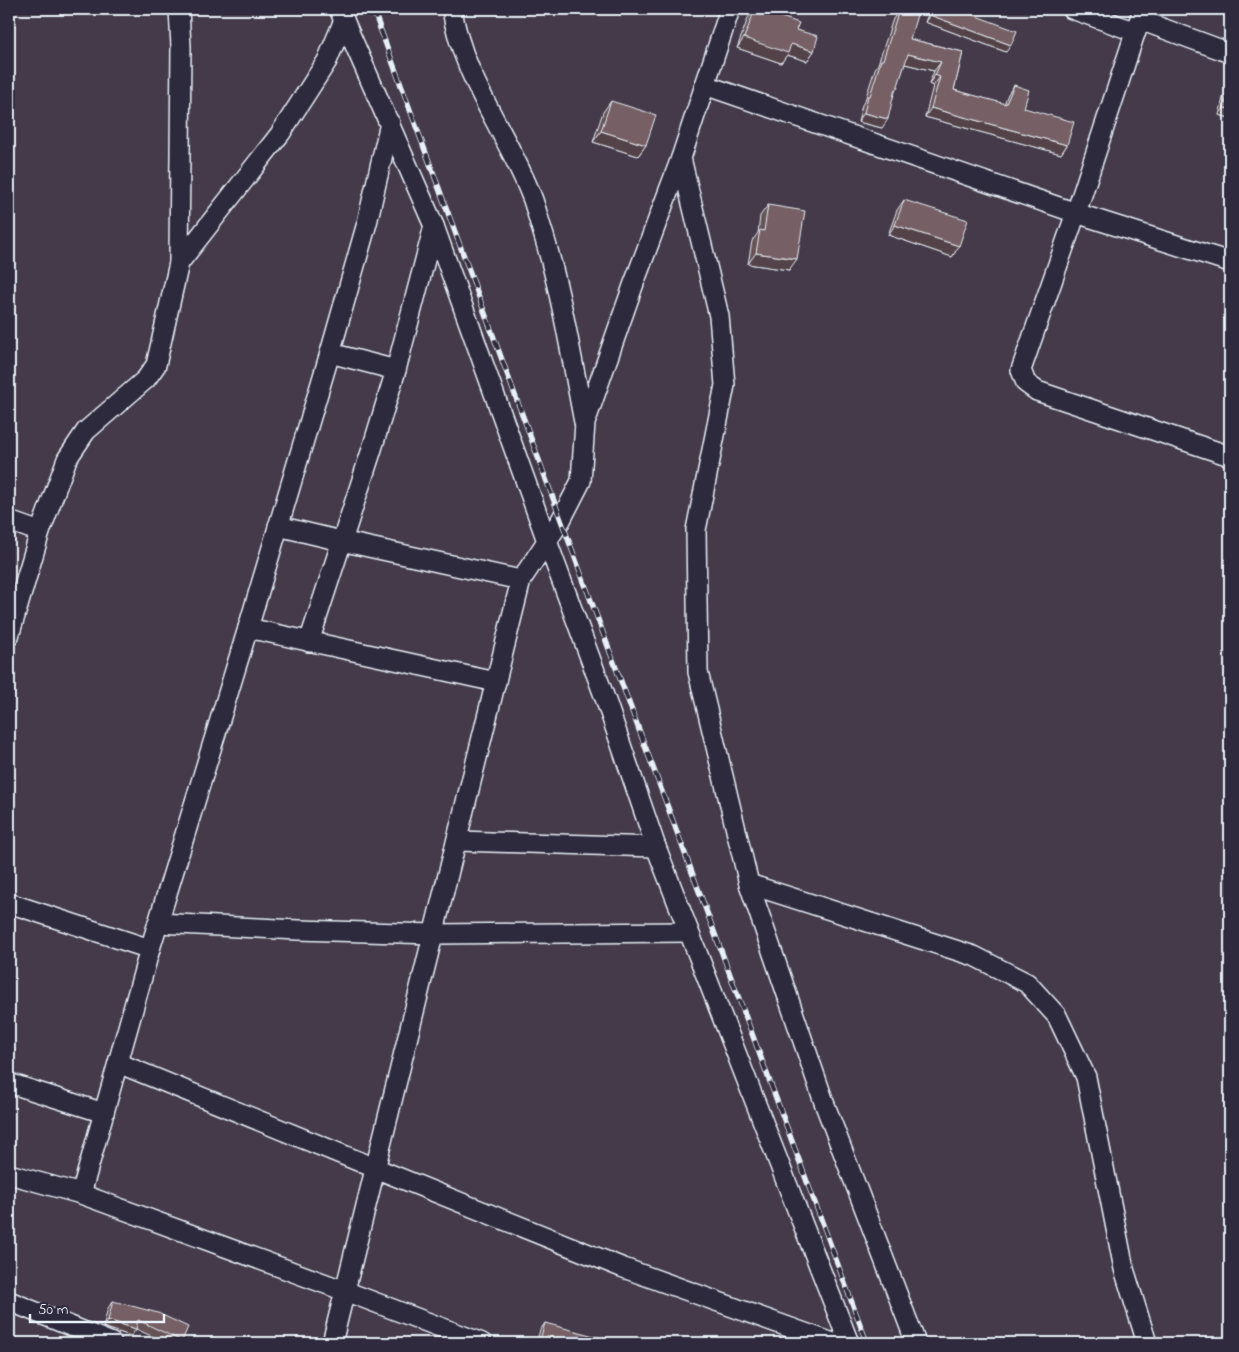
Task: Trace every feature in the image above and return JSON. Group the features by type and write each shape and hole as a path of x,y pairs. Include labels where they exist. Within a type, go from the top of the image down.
{"street":[{"path":"9,636 40,532 66,459 86,431 146,379 156,365 179,263 180,9"},
{"path":"332,1343 521,580 561,520 581,481 584,423 555,273 533,200 511,150 486,104 463,54 452,9"},
{"path":"584,423 681,158 730,9"},
{"path":"1072,9 1140,20 1230,53"},
{"path":"179,263 280,134 327,61 342,15"},
{"path":"342,15 434,226 606,701 656,847 849,1343"},
{"path":"1140,20 1076,213 1021,370 1026,382 1037,391 1230,456"},
{"path":"705,85 1076,213 1230,262"},
{"path":"81,1194 150,949 330,352 367,222 390,123"},
{"path":"681,158 719,316 725,385 696,530 698,672 749,884 825,1105 916,1343"},
{"path":"309,642 396,370 434,226"},
{"path":"330,352 396,370"},
{"path":"9,521 40,532"},
{"path":"278,526 521,580"},
{"path":"248,628 496,682"},
{"path":"457,840 656,847"},
{"path":"749,884 974,956 1027,983 1056,1016 1086,1077 1124,1269 1147,1343"},
{"path":"9,903 150,949"},
{"path":"158,923 434,934 689,932"},
{"path":"118,1063 621,1267 833,1343"},
{"path":"9,1083 104,1113"},
{"path":"9,1174 81,1194 482,1343"},
{"path":"9,1301 112,1343"}],"building":[{"path":"755,9 799,23 796,30 818,36 814,51 791,44 788,53 744,38"},
{"path":"932,9 957,9 1017,31 1011,45 930,15"},
{"path":"899,10 917,15 910,39 963,52 954,90 1006,104 1014,85 1029,90 1024,108 1074,122 1067,145 931,108 940,77 935,75 941,62 908,54 897,89 895,89 888,119 864,113 868,96 870,96 881,60 883,60"},
{"path":"1228,91 1230,91 1230,109 1224,108"},
{"path":"611,101 656,115 646,145 601,131"},
{"path":"904,200 968,220 959,246 895,225"},
{"path":"768,205 805,211 797,259 756,253 760,230 764,231"},
{"path":"113,1301 158,1313 188,1327 182,1341 138,1320 136,1329 108,1320"},
{"path":"545,1323 598,1337 597,1343 539,1343"}],"railway":[{"path":"373,9 867,1343"}]}
